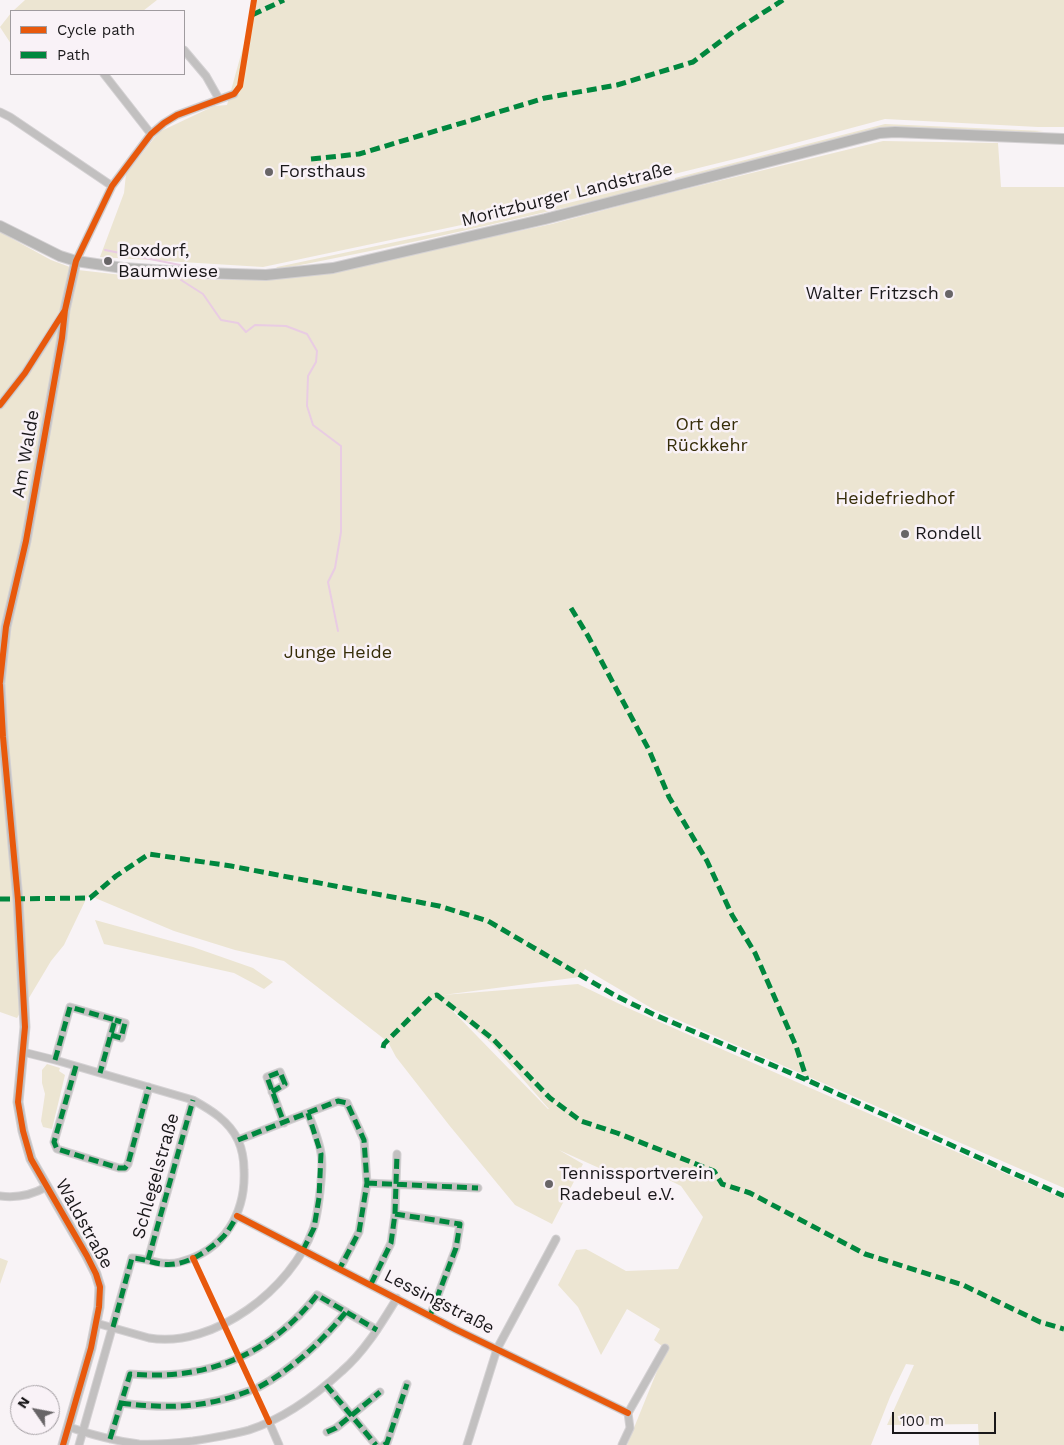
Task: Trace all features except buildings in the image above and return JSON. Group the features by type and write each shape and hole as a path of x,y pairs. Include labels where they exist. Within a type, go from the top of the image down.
{"main road":[{"name":"Moritzburger Landstraße","path":"0,226 37,246 76,261 123,268 209,274 266,274 333,268 545,219 880,133 1064,139"}],"street":[{"path":"185,51 206,76 219,99"},
{"path":"105,75 151,134"},
{"path":"76,261 112,186 151,134 177,115 234,94"},
{"path":"0,112 112,186"},
{"name":"Am Walde","path":"24,1016 18,900 0,684 6,627 26,541 62,338 65,310 76,261"},
{"path":"0,405 24,373 65,310"},
{"path":"55,1060 70,1007 125,1023 121,1038 111,1035"},
{"name":"Waldstraße","path":"24,1016 25,1027 18,1102 23,1131 31,1159 96,1274 100,1297 91,1348 63,1445"},
{"path":"100,1073 115,1020"},
{"path":"23,1052 193,1100 213,1111 228,1125 238,1140 244,1161 245,1182 237,1216 225,1234 211,1247 193,1258 180,1263 164,1265 132,1258 78,1445"},
{"path":"76,1066 54,1142 55,1146 57,1150 119,1168 125,1168 128,1164 149,1087"},
{"path":"272,1092 284,1123"},
{"name":"Schlegelstraße","path":"148,1260 193,1100"},
{"path":"238,1140 338,1101 347,1103 364,1140 367,1183 360,1232 340,1268"},
{"path":"96,1323 157,1339 183,1337 204,1332 224,1324 238,1317 262,1299 286,1273 303,1250 314,1228 319,1198 321,1154 308,1113"},
{"path":"372,1284 391,1243 397,1185 397,1154"},
{"path":"367,1183 478,1188"},
{"path":"0,1196 15,1197 37,1192 46,1187"},
{"path":"395,1214 460,1224 456,1248 430,1316"},
{"name":"Lessingstraße","path":"237,1216 372,1284 430,1316 628,1413"},
{"path":"467,1445 497,1349 556,1239"},
{"path":"110,1439 130,1374 164,1376 184,1374 239,1358 265,1344 281,1332 307,1308 317,1295 377,1330"},
{"path":"69,1427 110,1439 142,1445 184,1442 232,1434 269,1422 308,1399 343,1371 377,1330 397,1298"},
{"path":"259,1387 277,1377 301,1359 325,1337 346,1312"},
{"path":"622,1445 630,1428 628,1413 665,1348"},
{"path":"384,1445 387,1443 407,1384"},
{"path":"326,1385 376,1445"},
{"path":"121,1403 154,1408 188,1406 228,1399 249,1391"},
{"path":"327,1432 336,1428 380,1392"},
{"path":"269,1422 279,1445"}],"green space":[{"path":"25,0 157,0 144,10 14,10"},
{"path":"256,0 1064,0 1064,127 885,119 743,157 504,216 263,267 100,257 124,193 126,174 159,132 214,106 227,105"},
{"path":"10,14 10,42 0,27"},
{"path":"885,124 1044,131 1017,134 907,127 883,128 675,181 675,178"},
{"name":"Junge Heide","path":"883,141 998,143 1001,187 1064,187 1064,1188 653,1009 585,969 580,977 443,995 578,984 630,1009 1064,1199 1064,1445 979,1445 978,1424 887,1425 914,1365 906,1364 890,1397 871,1445 627,1445 666,1349 654,1340 660,1329 627,1309 601,1355 578,1307 558,1285 576,1250 586,1249 626,1271 678,1269 703,1217 681,1186 653,1172 628,1181 559,1150 583,1164 552,1224 515,1205 396,1057 388,1042 284,961 235,950 174,931 88,895 64,945 51,961 17,1018 0,1012 0,232 51,260 78,270 122,275 221,280 268,278 387,259 552,224 653,197","holes":["442,1000 493,1045 549,1109"]},
{"path":"665,179 670,181 669,183 423,240 275,270 277,267 504,219"},
{"path":"95,920 193,947 253,968 273,982 264,989 234,973 104,944"},
{"path":"47,1064 60,1068 59,1071 65,1075 52,1129 43,1127 41,1121 45,1094 42,1083 42,1070"},
{"path":"0,1258 8,1261 0,1284"}],"waterway":[{"path":"105,250 180,265"},
{"path":"181,280 203,294 221,320 238,323 246,332 255,325 286,326 307,334 317,351 316,362 308,376 307,406 313,425 341,446 341,532 335,568 328,582 338,631"}],"marked path":[{"path":"252,15 284,0"},
{"path":"311,159 359,154 545,98 617,85 693,62 733,32 783,0"},
{"path":"571,608 649,750 669,797 707,861 732,915 755,953 796,1046 807,1080"},
{"path":"0,899 90,898 116,876 149,854 231,866 439,906 488,921 616,996 655,1015 807,1080 1064,1196"},
{"path":"383,1048 384,1044 432,996 437,995 493,1039 550,1098 581,1121 714,1171 722,1184 750,1193 865,1254 963,1285 1040,1322 1064,1329"},
{"path":"55,1060 70,1007 115,1020 100,1073"},
{"path":"111,1035 121,1038 125,1023 115,1020"},
{"path":"76,1066 54,1142 57,1149 119,1168 125,1168 128,1164 149,1087"},
{"path":"272,1092 285,1084 280,1072 267,1077 284,1123"},
{"path":"148,1260 193,1100"},
{"path":"238,1140 338,1101 347,1103 364,1140 367,1183 359,1232 340,1268"},
{"path":"303,1250 314,1228 319,1198 321,1154 308,1113"},
{"path":"371,1284 391,1243 395,1214 397,1154"},
{"path":"367,1183 478,1188"},
{"path":"395,1214 460,1224 456,1248 430,1316"},
{"path":"113,1327 132,1258 170,1265 188,1261 204,1252 226,1234 237,1216"},
{"path":"110,1439 130,1374 158,1375 185,1373 210,1368 234,1360 279,1334 299,1316 317,1295 377,1330"},
{"path":"259,1387 272,1380 306,1354 346,1312"},
{"path":"384,1445 387,1443 407,1384"},
{"path":"326,1385 376,1445"},
{"path":"121,1403 186,1406 217,1401 249,1391"},
{"path":"327,1432 336,1428 380,1392"}],"cycle path":[{"path":"0,682 6,627 26,541 62,338 65,310 76,261 112,186 151,134 177,115 234,94 240,86 254,0"},
{"path":"0,405 25,373 65,310"},
{"path":"0,685 18,900 25,1027 18,1102 23,1131 31,1159 87,1256 100,1287 99,1307 91,1348 63,1445"},
{"path":"237,1216 455,1329 628,1413"},
{"path":"193,1258 269,1422"}],"place":[{"name":"Forsthaus","path":"269,172"},
{"name":"Boxdorf, Baumwiese","path":"108,261"},
{"name":"Walter Fritzsch","path":"949,294"},
{"name":"Rondell","path":"905,534"},
{"name":"Tennissportverein Radebeul e.V.","path":"549,1184"}],"park label":[{"name":"Ort der Rückkehr","path":"707,435"},
{"name":"Heidefriedhof","path":"895,499"}]}
